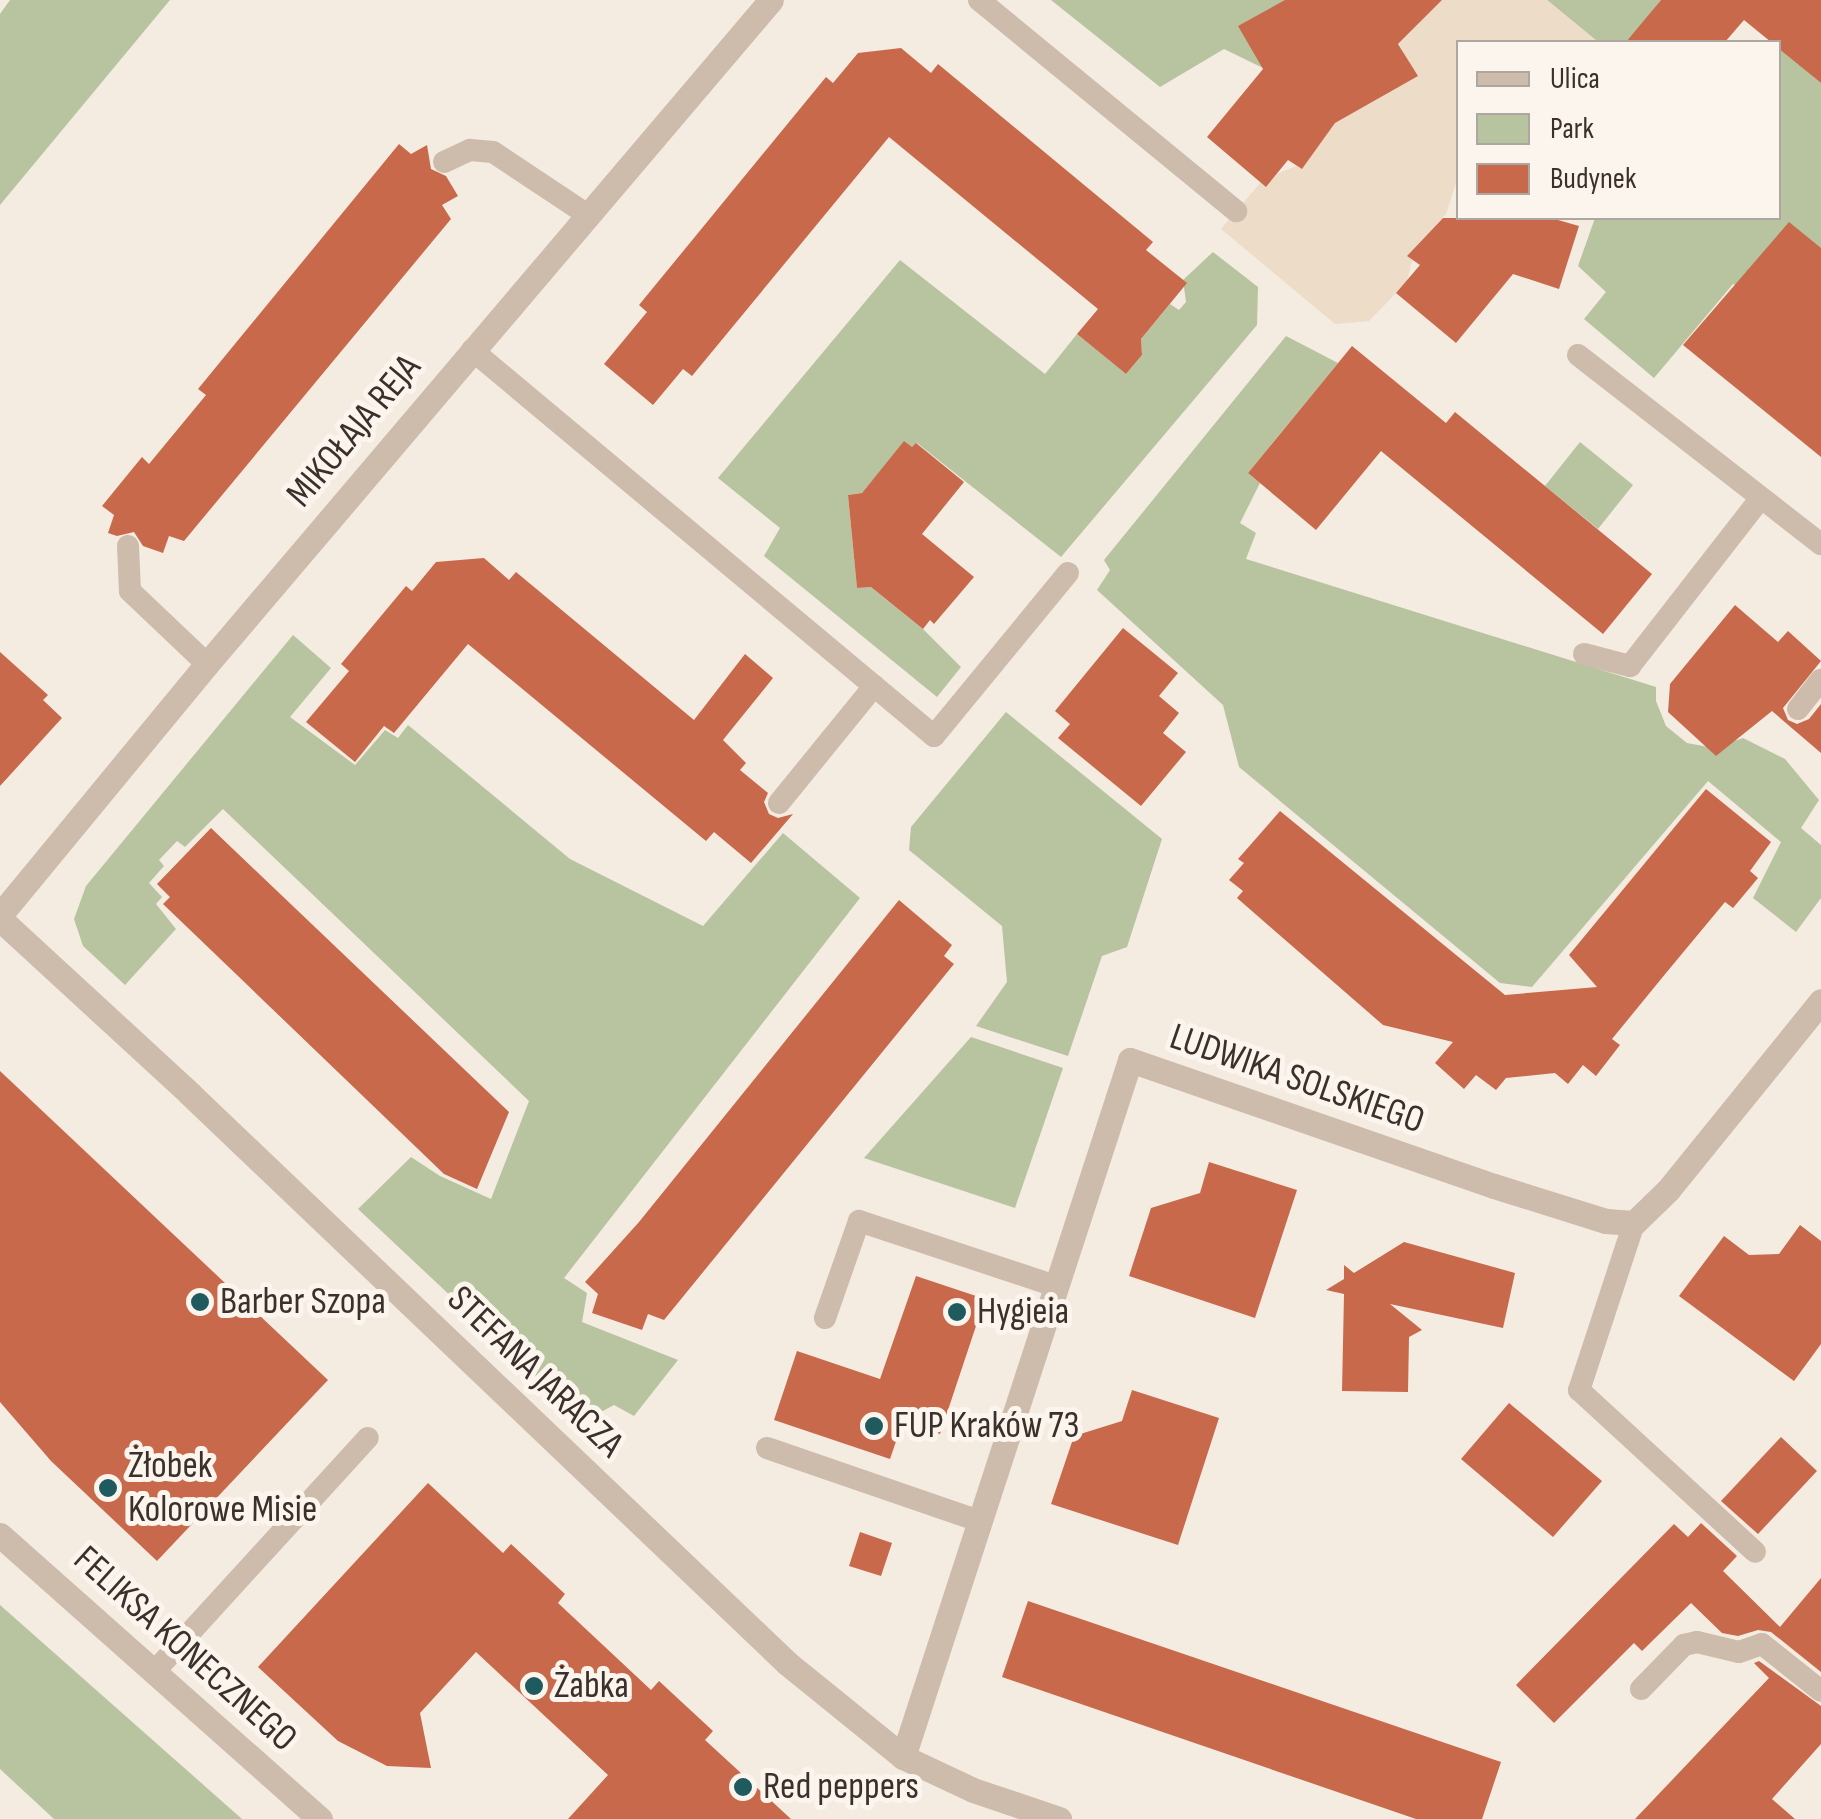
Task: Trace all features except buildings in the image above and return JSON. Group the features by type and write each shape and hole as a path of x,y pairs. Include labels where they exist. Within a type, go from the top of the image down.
{"street":[{"name":"MIKOŁAJA REJA","path":"0,917 206,664 770,0"},
{"name":"STEFANA JARACZA","path":"0,917 787,1663 903,1757 973,1790 1058,1819"},
{"path":"1634,1223 1668,1190 1821,1000"},
{"name":"LUDWIKA SOLSKIEGO","path":"903,1757 976,1520 1130,1060 1494,1186 1606,1221 1634,1223"},
{"name":"FELIKSA KONECZNEGO","path":"0,1535 320,1819"}],"lane":[{"path":"979,0 1236,211"},
{"path":"444,162 470,150 493,152 588,215"},
{"path":"472,350 934,736 1068,574"},
{"path":"1578,355 1821,544"},
{"path":"1584,654 1630,666 1761,498"},
{"path":"128,546 130,590 206,664"},
{"path":"1798,709 1821,680"},
{"path":"779,803 874,686"},
{"path":"825,1318 858,1221 1055,1286"},
{"path":"1634,1223 1579,1390 1601,1416 1754,1552"},
{"path":"154,1672 368,1438"},
{"path":"767,1448 976,1520"},
{"path":"1641,1689 1684,1645 1697,1642 1739,1652 1762,1644 1821,1691"}],"green space":[{"path":"10,0 170,0 0,205 0,14"},
{"path":"1051,0 1285,0 1263,68 1224,49 1160,87"},
{"path":"1547,0 1661,0 1634,34 1642,40 1596,40"},
{"path":"1781,50 1821,83 1821,248 1738,286 1733,284 1654,378 1584,319 1606,292 1578,266 1594,220 1781,220"},
{"path":"1213,252 1258,287 1257,325 1061,557 917,443 912,447 904,442 862,493 848,495 857,588 871,587 923,629 961,667 937,697 764,556 780,528 718,478 900,260 1045,374 1077,334 1126,374 1142,355 1141,339 1170,304 1179,310 1186,302 1183,280"},
{"path":"1286,336 1338,363 1248,473 1260,483 1240,523 1256,533 1246,559 1656,687 1656,701 1666,726 1687,743 1714,748 1743,738 1785,759 1819,800 1801,828 1821,845 1821,898 1796,932 1753,898 1781,842 1708,781 1532,987 1500,983 1239,767 1223,705 1097,590 1110,570 1104,560"},
{"path":"1580,442 1633,485 1598,529 1545,486"},
{"path":"293,635 331,668 290,717 355,765 385,730 398,738 408,725 570,859 703,926 783,833 860,898 564,1278 587,1293 582,1322 678,1360 634,1416 614,1405 584,1421 358,1209 411,1157 440,1176 491,1199 529,1101 223,809 185,847 177,841 159,860 164,866 149,883 162,897 156,904 176,929 125,985 83,946 74,919 86,886"},
{"path":"1006,712 1162,839 1127,947 1102,956 1068,1056 976,1026 1007,982 1002,926 909,850 911,827"},
{"path":"971,1037 1063,1068 1015,1208 864,1158"},
{"path":"0,1605 242,1819 54,1819 0,1769"}],"shaded area":[{"path":"1442,0 1547,0 1596,40 1456,40 1456,183 1446,214 1407,256 1412,260 1407,281 1369,321 1335,324 1221,229 1261,182 1267,186 1277,174 1296,166 1302,169 1335,123 1417,76 1399,44"}],"place":[{"name":"Barber Szopa","path":"200,1302"},
{"name":"Hygieia","path":"957,1312"},
{"name":"FUP Kraków 73","path":"874,1426"},
{"name":"Żłobek Kolorowe Misie","path":"108,1488"},
{"name":"Żabka","path":"534,1686"},
{"name":"Red peppers","path":"743,1787"}]}
